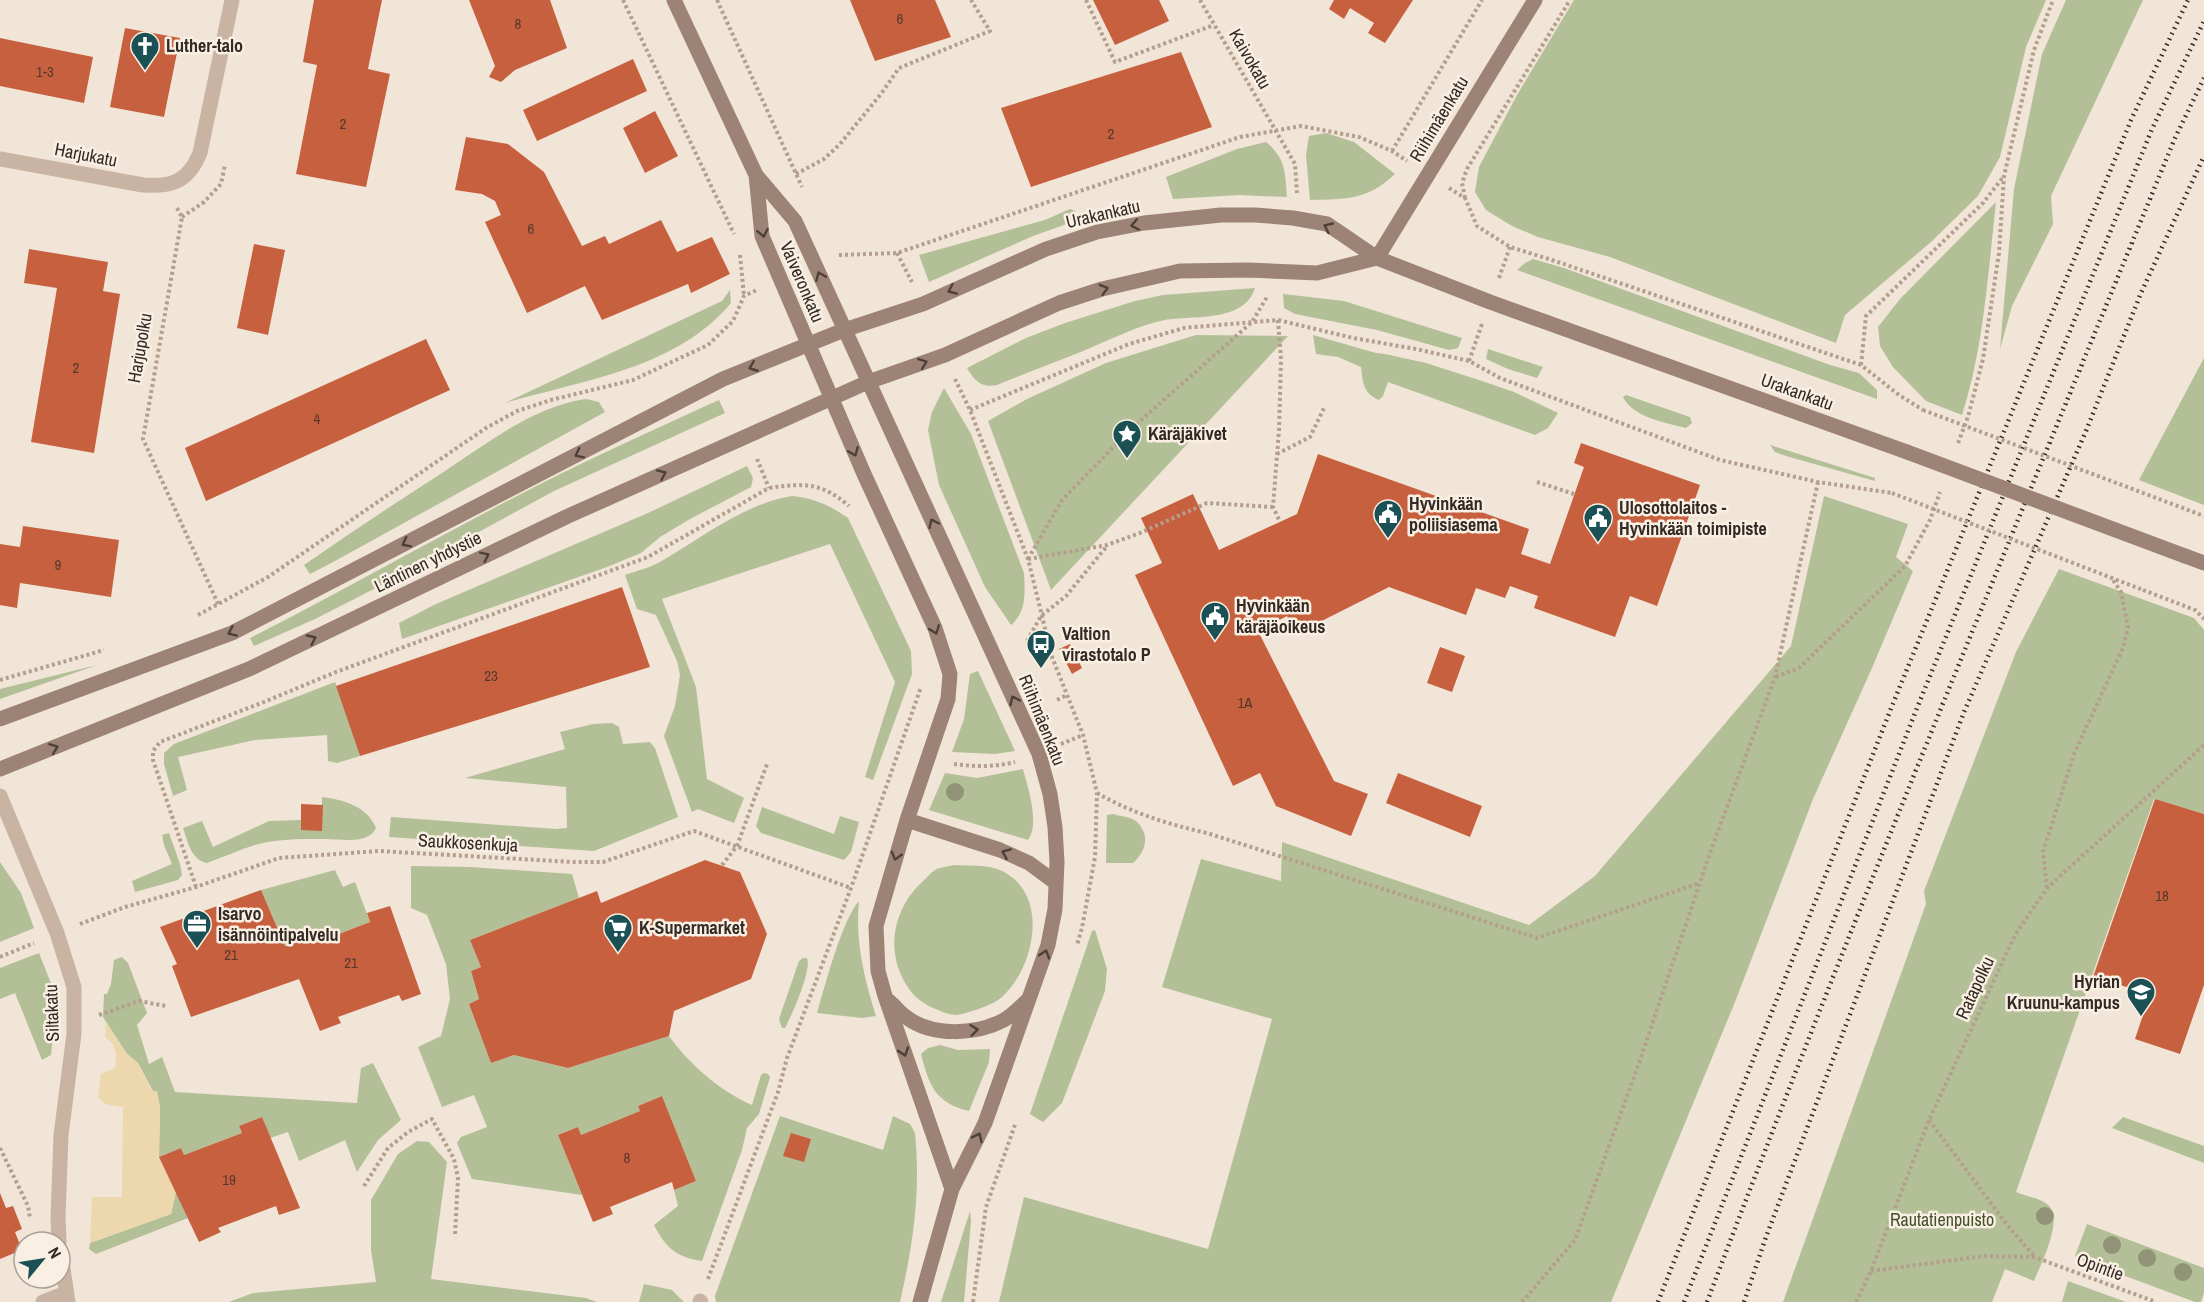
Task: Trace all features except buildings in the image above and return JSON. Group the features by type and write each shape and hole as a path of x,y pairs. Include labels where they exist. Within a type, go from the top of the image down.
{"main road":[{"name":"Vaiveronkatu","path":"674,0 756,175 795,221 868,382"},
{"name":"Riihimäenkatu","path":"1377,258 1535,0"},
{"name":"Vaiveronkatu","path":"756,175 762,237 831,399"},
{"name":"Urakankatu","path":"844,330 923,304 1046,249 1097,232 1144,223 1221,215 1293,218 1327,224 1377,258 1490,302 2204,562"},
{"path":"868,382 945,355 1059,303 1143,279 1192,271 1248,270 1317,273 1377,258"},
{"name":"Läntinen yhdystie","path":"0,719 232,633 723,379 844,330"},
{"name":"Riihimäenkatu","path":"868,382 1039,754 1050,794 1055,827 1055,909 1048,945 985,1123 952,1189 920,1302"},
{"name":"Läntinen yhdystie","path":"0,769 249,669 566,517 868,382"},
{"path":"831,399 935,628 950,674 948,699 907,820 876,926 878,971 885,996 952,1189"},
{"path":"907,820 1000,850 1029,863 1056,883"},
{"path":"885,996 906,1017 926,1028 948,1032 982,1029 1006,1019 1030,997"}],"street":[{"path":"165,187 185,177 195,167 200,153 232,0"},
{"name":"Harjukatu","path":"0,159 165,187"},
{"name":"Siltakatu","path":"0,796 57,933 74,987 74,1034 61,1135 58,1230"},
{"path":"43,1302 67,1297"}],"path":[{"path":"623,0 739,243"},
{"path":"717,0 806,194"},
{"path":"796,174 824,159 840,144 881,94 898,68 990,31 971,0"},
{"path":"1086,0 1115,62 1214,25"},
{"name":"Kaivokatu","path":"1200,0 1276,132"},
{"path":"1392,151 1482,0"},
{"path":"1465,198 1462,183 1467,169 1570,0"},
{"path":"1957,447 1968,417 1983,359 1999,253 2004,176 2034,50 2053,0"},
{"path":"1861,364 1866,316 1983,203 2004,176"},
{"name":"Harjupolku","path":"165,187 182,217 143,439 232,633"},
{"path":"815,263 834,255 897,253"},
{"path":"188,620 268,577 486,428 517,411 551,400 633,380 708,345 733,321 744,296 740,254"},
{"path":"744,296 779,281"},
{"path":"1278,320 1281,359 1273,507 1280,522"},
{"path":"970,410 1129,344 1184,328 1278,320 1353,338 1469,361 1500,378 1720,460 1818,482 1892,493 2195,610 2204,619"},
{"path":"1252,322 1132,428 1062,500 1028,559 1107,545 1207,503 1273,507"},
{"path":"1277,454 1310,437 1324,408"},
{"path":"1923,410 2204,516"},
{"path":"1537,482 1574,494"},
{"path":"1522,1302 1575,1240 1638,1066 1700,883 1775,677 1818,482"},
{"path":"196,887 153,760 153,751 160,742 336,672 648,557 769,488 792,485 815,486 834,494 852,508"},
{"path":"1775,677 1799,668 1905,566 1930,520 1941,489"},
{"path":"1027,641 1041,616 1066,596 1107,545"},
{"path":"2047,888 2043,852 2060,797 2074,754 2123,648 2128,627 2121,592 2111,578"},
{"path":"0,680 111,648"},
{"path":"249,669 264,702"},
{"path":"700,1301 778,1092 787,1058 851,888 923,681"},
{"path":"1057,700 1067,695"},
{"path":"898,752 969,766 999,765 1039,754 1083,735"},
{"name":"Ratapolku","path":"1856,1302 1871,1271 1929,1120 2015,935 2047,888 2204,745"},
{"path":"722,865 737,846 767,764"},
{"path":"1096,793 1125,809 1174,826 1207,833 1537,938 1700,883"},
{"name":"Saukkosenkuja","path":"79,924 279,858 379,851 603,862 694,831 851,888"},
{"path":"96,1016 139,1001 166,1006"},
{"path":"364,1186 388,1148 408,1132 432,1119 454,1159 458,1178 454,1235"},
{"path":"1929,1120 2034,1257"},
{"path":"0,1148 27,1206 31,1224"},
{"path":"1871,1271 1983,1256 2034,1257"},
{"name":"Opintie","path":"2034,1257 2156,1302"}],"green space":[{"path":"1574,0 2046,0 2026,47 2000,157 1978,196 1931,242 1845,315 1836,343 1610,257 1538,237 1512,226 1486,210 1475,192 1479,167 1517,95"},
{"path":"2066,0 2143,0 2051,196 2053,224 2012,306 2000,349 2014,189 2042,54"},
{"path":"1326,133 1354,142 1395,174 1385,183 1366,193 1346,198 1310,200 1306,155 1309,136"},
{"path":"1266,142 1281,160 1285,173 1287,197 1239,195 1173,199 1166,177 1237,149"},
{"path":"1996,202 1980,336 1962,415 1926,401 1893,367 1880,346 1878,327 1900,299"},
{"path":"1070,209 1075,211 1078,220 1033,236 929,282 919,255 1045,220"},
{"path":"1533,259 1564,268 1830,365 1859,373 1877,390 1877,399 1517,270"},
{"path":"1255,288 1249,299 1240,307 1229,312 1165,320 1144,326 997,385 979,382 967,368 1026,338 1135,301 1163,295"},
{"path":"730,290 731,303 709,325 656,358 596,379 505,403 722,301"},
{"path":"1283,294 1344,301 1462,338 1458,348 1449,350 1377,330 1295,314 1284,308"},
{"path":"1196,335 1288,336 1051,590 988,421 1027,399 1106,363"},
{"path":"1313,335 1376,353 1426,363 1514,392 1558,413 1548,428 1535,435 1388,382 1379,400 1367,391 1363,383 1361,367 1338,357 1316,354"},
{"path":"1488,349 1543,367 1537,378 1508,369 1486,359"},
{"path":"2204,358 2204,505 2139,480"},
{"path":"944,388 971,434 1024,573 1025,594 1022,608 1011,625 985,587 939,485 928,430 932,412"},
{"path":"1626,395 1690,417 1692,423 1686,428 1650,418 1627,404 1623,397"},
{"path":"586,399 599,402 605,412 310,574 304,565 512,427 548,409"},
{"path":"719,400 725,413 554,491 376,588 315,619 254,646 250,638 496,507 579,465"},
{"path":"1770,445 1875,478 1875,481 1786,456 1775,452"},
{"path":"747,466 753,478 751,487 660,537 641,553 402,639 399,623 436,604 648,513"},
{"path":"792,496 822,503 848,518 911,651 912,674 873,780 865,777 895,682 830,544 662,599 696,687 707,779 744,798 734,823 698,809 692,812 664,736 675,706 680,675 677,661 656,615 637,609 625,575 660,562 740,514 774,500"},
{"path":"1824,496 1908,524 1896,557 1913,571 1813,799 1735,1002 1611,1302 999,1302 1024,1197 1208,1249 1272,1019 1162,987 1201,859 1281,881 1282,842 1529,925 1595,876 1791,646"},
{"name":"Rautatienpuisto","path":"2059,569 2194,618 2204,630 2204,814 2154,799 2016,1192 2044,1202 2052,1211 2053,1230 2046,1253 2034,1281 2005,1269 1992,1302 1783,1302 1926,904 1924,891 2016,652"},
{"path":"97,665 0,699 0,689"},
{"path":"978,671 1015,751 995,754 952,752 964,719 970,674"},
{"path":"335,682 360,756 337,763 328,761 327,735 255,740 178,757 187,790 173,796 164,764 164,753 174,744"},
{"path":"612,723 619,727 623,744 650,742 655,748 678,817 594,851 389,837 391,817 567,828 566,787 465,778 565,749 560,732 593,724"},
{"path":"1023,769 1033,816 1033,825 1028,840 929,810 945,773 977,778"},
{"path":"322,797 346,802 361,809 372,820 376,828 372,834 360,839 296,839 263,843 207,863 194,854 183,828 202,821 213,847 269,821 301,820 322,831"},
{"path":"762,807 834,834 840,816 859,822 851,852 844,860 761,833 756,826"},
{"path":"1113,814 1136,821 1144,832 1144,848 1133,863 1106,863 1107,815"},
{"path":"169,833 182,875 178,880 135,892 132,881 172,864 162,835"},
{"path":"0,862 21,893 34,928 0,942"},
{"path":"953,865 984,866 1002,871 1017,882 1027,896 1032,913 1029,950 1023,968 1013,984 995,1002 955,1015 930,1006 912,993 901,976 894,948 898,920 912,894 933,871"},
{"path":"411,866 470,867 572,874 579,898 470,940 481,967 471,971 479,999 469,1004 491,1063 514,1055 568,1068 669,1036 706,1076 728,1092 752,1105 761,1075 768,1074 770,1077 759,1114 747,1128 742,1150 702,1261 685,1257 673,1250 663,1240 654,1225 678,1206 674,1190 696,1181 662,1096 638,1106 640,1111 581,1135 578,1127 558,1135 582,1195 472,1179 457,1143 461,1137 487,1127 474,1095 442,1107 418,1047 441,1036 450,999 446,964 427,915 411,908"},
{"path":"335,870 343,887 355,882 370,922 313,944 310,937 285,946 261,890"},
{"path":"859,901 858,930 861,959 876,1016 862,1018 817,1013 840,938"},
{"path":"1095,930 1107,969 1105,991 1062,1103 1043,1122 1030,1114 1092,931"},
{"path":"39,953 52,986 55,1011 51,1055 42,1060 15,993 0,999 0,968"},
{"path":"122,957 128,963 147,1013 137,1025 149,1064 162,1057 175,1092 357,1103 361,1068 373,1063 401,1120 378,1140 357,1172 345,1140 299,1161 288,1132 270,1138 262,1117 239,1126 242,1133 184,1155 181,1148 159,1157 160,1108 157,1091 153,1091 138,1063 127,1054 103,1017 104,994 107,994 111,984 114,960"},
{"path":"807,958 808,964 804,982 788,1022 785,1028 782,1028 779,1019 799,961"},
{"path":"940,1045 958,1050 990,1049 989,1062 969,1111 958,1108 941,1098 927,1075 921,1054 928,1048"},
{"path":"780,1116 883,1150 893,1116 910,1124 915,1133 917,1155 916,1197 909,1260 900,1302 716,1302 715,1296"},
{"path":"2123,1117 2204,1146 2204,1163 2112,1128"},
{"path":"417,1141 429,1142 447,1162 431,1279 586,1298 597,1302 229,1302 253,1293 376,1282 371,1250 371,1200 398,1154"},
{"path":"176,1192 188,1218 96,1254 89,1249 90,1243 171,1214"},
{"path":"970,1211 964,1302 941,1302"},
{"path":"2087,1224 2204,1268 2204,1292 2201,1302 2195,1302 2077,1258 2075,1256"},
{"path":"2068,1281 2126,1302 2062,1302"},
{"path":"644,1284 672,1290 684,1302 639,1302"}],"sand":[{"path":"106,1022 127,1054 138,1063 152,1091 157,1091 160,1108 159,1157 176,1192 171,1214 90,1243 92,1197 122,1197 123,1107 105,1104 98,1097 101,1074 115,1068 116,1063 114,1047 105,1037"}],"railway":[{"path":"1658,1302 1892,706 2131,120 2188,0"},
{"path":"1684,1302 1917,708 2152,129 2204,21"},
{"path":"1707,1302 1820,1010 1937,718 2175,138 2204,78"},
{"path":"1744,1302 1766,1237 1964,712 2086,431 2141,293 2204,156"}],"place":[{"name":"Luther-talo","path":"145,72"},
{"name":"Käräjäkivet","path":"1127,460"},
{"name":"Hyvinkään poliisiasema","path":"1388,540"},
{"name":"Ulosottolaitos - Hyvinkään toimipiste","path":"1598,544"},
{"name":"Hyvinkään käräjäoikeus","path":"1215,642"},
{"name":"Valtion virastotalo P","path":"1041,670"},
{"name":"Isarvo isännöintipalvelu","path":"197,950"},
{"name":"K-Supermarket","path":"618,954"},
{"name":"Hyrian Kruunu-kampus","path":"2141,1018"}]}
